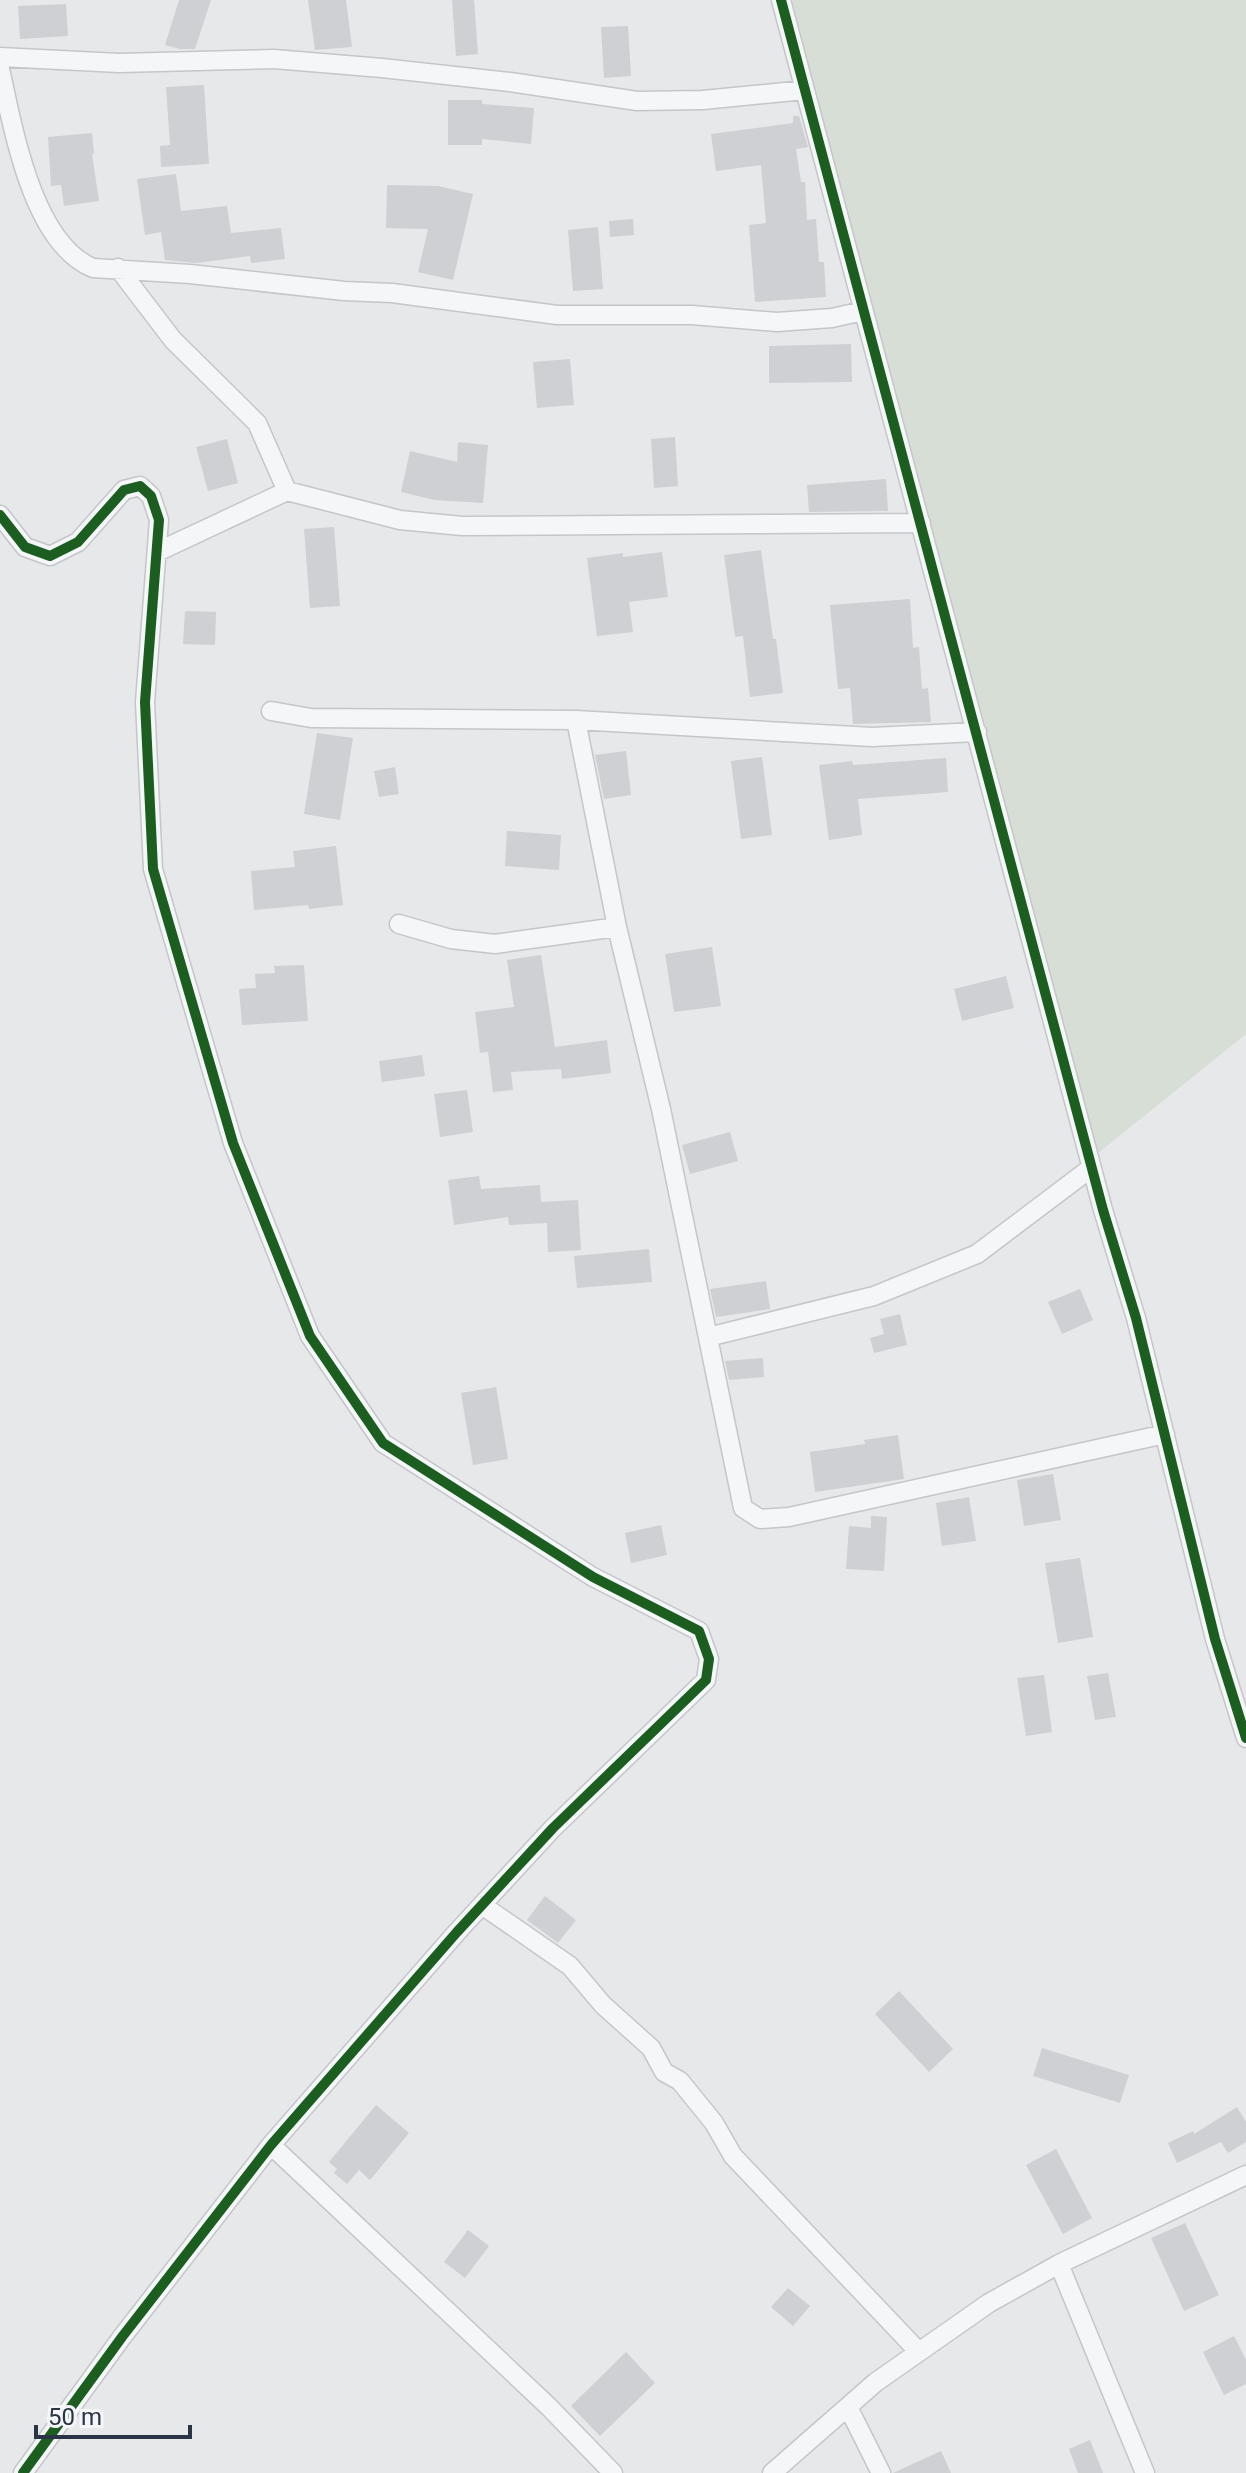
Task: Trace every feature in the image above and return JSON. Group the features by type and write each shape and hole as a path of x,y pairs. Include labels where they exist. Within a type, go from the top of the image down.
{"street":[{"path":"781,0 1091,1168 1136,1318 1215,1639 1246,1738"},
{"path":"0,57 119,63 274,59 510,82 637,101 703,100 805,90"},
{"path":"0,69 23,169 36,202 78,262 117,275 392,293 557,315 692,315 796,322 863,311"},
{"path":"117,275 173,340 257,423 287,491"},
{"path":"0,515 25,547 50,556 78,542 124,490 140,486 151,496 159,520 145,702 153,869 233,1143 310,1336 383,1443 593,1577 699,1631 709,1659 706,1680 553,1828 271,2145 122,2337 23,2473"},
{"path":"157,552 287,491 400,520 462,526 921,523"},
{"path":"271,711 311,718 576,720 872,737 977,732"},
{"path":"576,720 617,927 661,1109 743,1508 760,1519 789,1517 1165,1434"},
{"path":"399,924 451,939 495,944 617,927"},
{"path":"708,1337 874,1296 977,1254 1091,1168"},
{"path":"482,1905 570,1966 603,2005 651,2048 664,2072 680,2081 714,2123 733,2156 919,2352"},
{"path":"271,2145 548,2406 613,2473"},
{"path":"772,2473 876,2382 989,2303 1059,2264 1246,2175"},
{"path":"1059,2264 1145,2473"},
{"path":"848,2407 881,2473"}],"shaded area":[{"path":"792,0 1246,0 1246,1034 1087,1162"}],"building":[{"path":"179,0 211,0 195,49 165,45"},
{"path":"308,0 346,0 352,47 315,50"},
{"path":"452,0 474,0 478,54 456,56"},
{"path":"66,4 68,36 20,39 18,6"},
{"path":"628,26 631,76 604,78 601,27"},
{"path":"204,85 209,164 161,167 160,146 170,145 166,87"},
{"path":"448,100 482,100 482,104 534,108 531,144 482,139 482,145 448,145"},
{"path":"793,116 799,116 808,147 796,149 801,182 805,182 807,220 816,219 819,262 824,262 826,297 755,302 749,225 766,223 761,165 716,171 711,134 793,123"},
{"path":"92,133 99,201 64,206 61,185 51,186 48,137"},
{"path":"176,174 181,211 227,206 231,233 281,228 285,259 251,263 250,256 196,263 165,260 161,232 145,235 137,179"},
{"path":"387,185 438,186 473,194 453,280 418,272 428,229 386,228"},
{"path":"633,219 634,235 610,237 609,221"},
{"path":"598,227 603,289 573,291 568,230"},
{"path":"851,344 852,382 769,383 769,346"},
{"path":"570,359 574,405 537,408 533,362"},
{"path":"675,437 678,486 654,488 651,439"},
{"path":"227,439 238,483 208,491 196,447"},
{"path":"458,442 488,445 483,503 435,500 401,492 410,451 457,462"},
{"path":"886,479 888,511 809,512 807,485"},
{"path":"334,527 340,606 310,608 304,529"},
{"path":"761,550 783,693 750,697 743,636 735,637 724,555"},
{"path":"662,552 668,597 629,602 633,632 597,636 587,558"},
{"path":"910,599 913,648 919,647 922,689 928,688 931,722 853,724 850,688 838,689 830,605"},
{"path":"185,611 216,612 215,645 183,644"},
{"path":"317,733 353,738 340,820 304,814"},
{"path":"626,751 631,795 604,799 595,755"},
{"path":"762,757 772,835 741,839 731,761"},
{"path":"946,758 948,792 858,799 862,835 829,840 819,765"},
{"path":"395,767 399,794 379,797 374,771"},
{"path":"507,831 561,835 559,870 505,866"},
{"path":"336,846 343,905 254,910 251,871 295,867 293,851"},
{"path":"712,947 721,1006 674,1012 665,954"},
{"path":"541,955 555,1047 607,1040 611,1073 562,1079 561,1069 511,1072 513,1090 493,1092 488,1052 480,1053 475,1012 514,1007 507,960"},
{"path":"304,965 308,1021 242,1025 239,989 256,988 255,974 275,973 274,966"},
{"path":"1006,976 1014,1008 962,1021 954,989"},
{"path":"422,1055 425,1076 382,1082 379,1061"},
{"path":"467,1090 473,1132 440,1137 434,1094"},
{"path":"730,1132 738,1161 690,1174 682,1145"},
{"path":"479,1176 481,1189 540,1185 541,1202 578,1200 581,1250 548,1252 547,1223 509,1225 508,1217 454,1225 448,1180"},
{"path":"649,1249 652,1282 577,1288 574,1256"},
{"path":"766,1281 770,1309 716,1317 710,1289"},
{"path":"1080,1289 1093,1320 1062,1334 1048,1302"},
{"path":"900,1314 907,1345 874,1353 870,1338 884,1334 880,1319"},
{"path":"763,1358 764,1377 729,1380 725,1361"},
{"path":"496,1387 508,1459 473,1465 461,1393"},
{"path":"898,1435 904,1479 815,1492 810,1452 865,1444 864,1440"},
{"path":"1053,1474 1061,1520 1024,1526 1017,1480"},
{"path":"969,1497 976,1541 942,1546 936,1503"},
{"path":"871,1516 887,1517 884,1571 846,1569 849,1526 871,1528"},
{"path":"661,1525 667,1555 631,1563 625,1533"},
{"path":"1080,1558 1093,1637 1058,1643 1045,1563"},
{"path":"1108,1673 1116,1717 1095,1720 1087,1676"},
{"path":"1044,1675 1052,1732 1026,1736 1017,1678"},
{"path":"545,1896 576,1920 558,1943 527,1920"},
{"path":"899,1991 953,2049 929,2072 875,2014"},
{"path":"1042,2048 1129,2075 1120,2103 1033,2076"},
{"path":"376,2105 409,2133 370,2180 359,2170 347,2184 334,2173 337,2169 329,2162"},
{"path":"1237,2107 1246,2122 1246,2142 1228,2153 1221,2142 1177,2163 1168,2143 1193,2131 1194,2134"},
{"path":"1056,2149 1092,2218 1063,2234 1026,2165"},
{"path":"1185,2223 1219,2295 1184,2311 1151,2238"},
{"path":"468,2230 489,2246 465,2278 444,2262"},
{"path":"788,2288 810,2306 793,2326 771,2307"},
{"path":"1234,2336 1246,2360 1246,2384 1224,2395 1203,2352"},
{"path":"626,2352 655,2383 600,2436 571,2406"},
{"path":"1090,2440 1103,2473 1078,2473 1069,2449"},
{"path":"941,2451 951,2473 893,2473"}],"cycle path":[{"path":"781,0 1103,1210 1136,1318 1215,1639 1246,1738"},
{"path":"0,515 25,547 50,556 78,542 124,490 140,486 151,496 159,520 145,702 153,869 233,1143 310,1336 383,1443 593,1577 699,1631 709,1659 706,1680 553,1828 457,1932 271,2145 122,2337 23,2473"}]}
